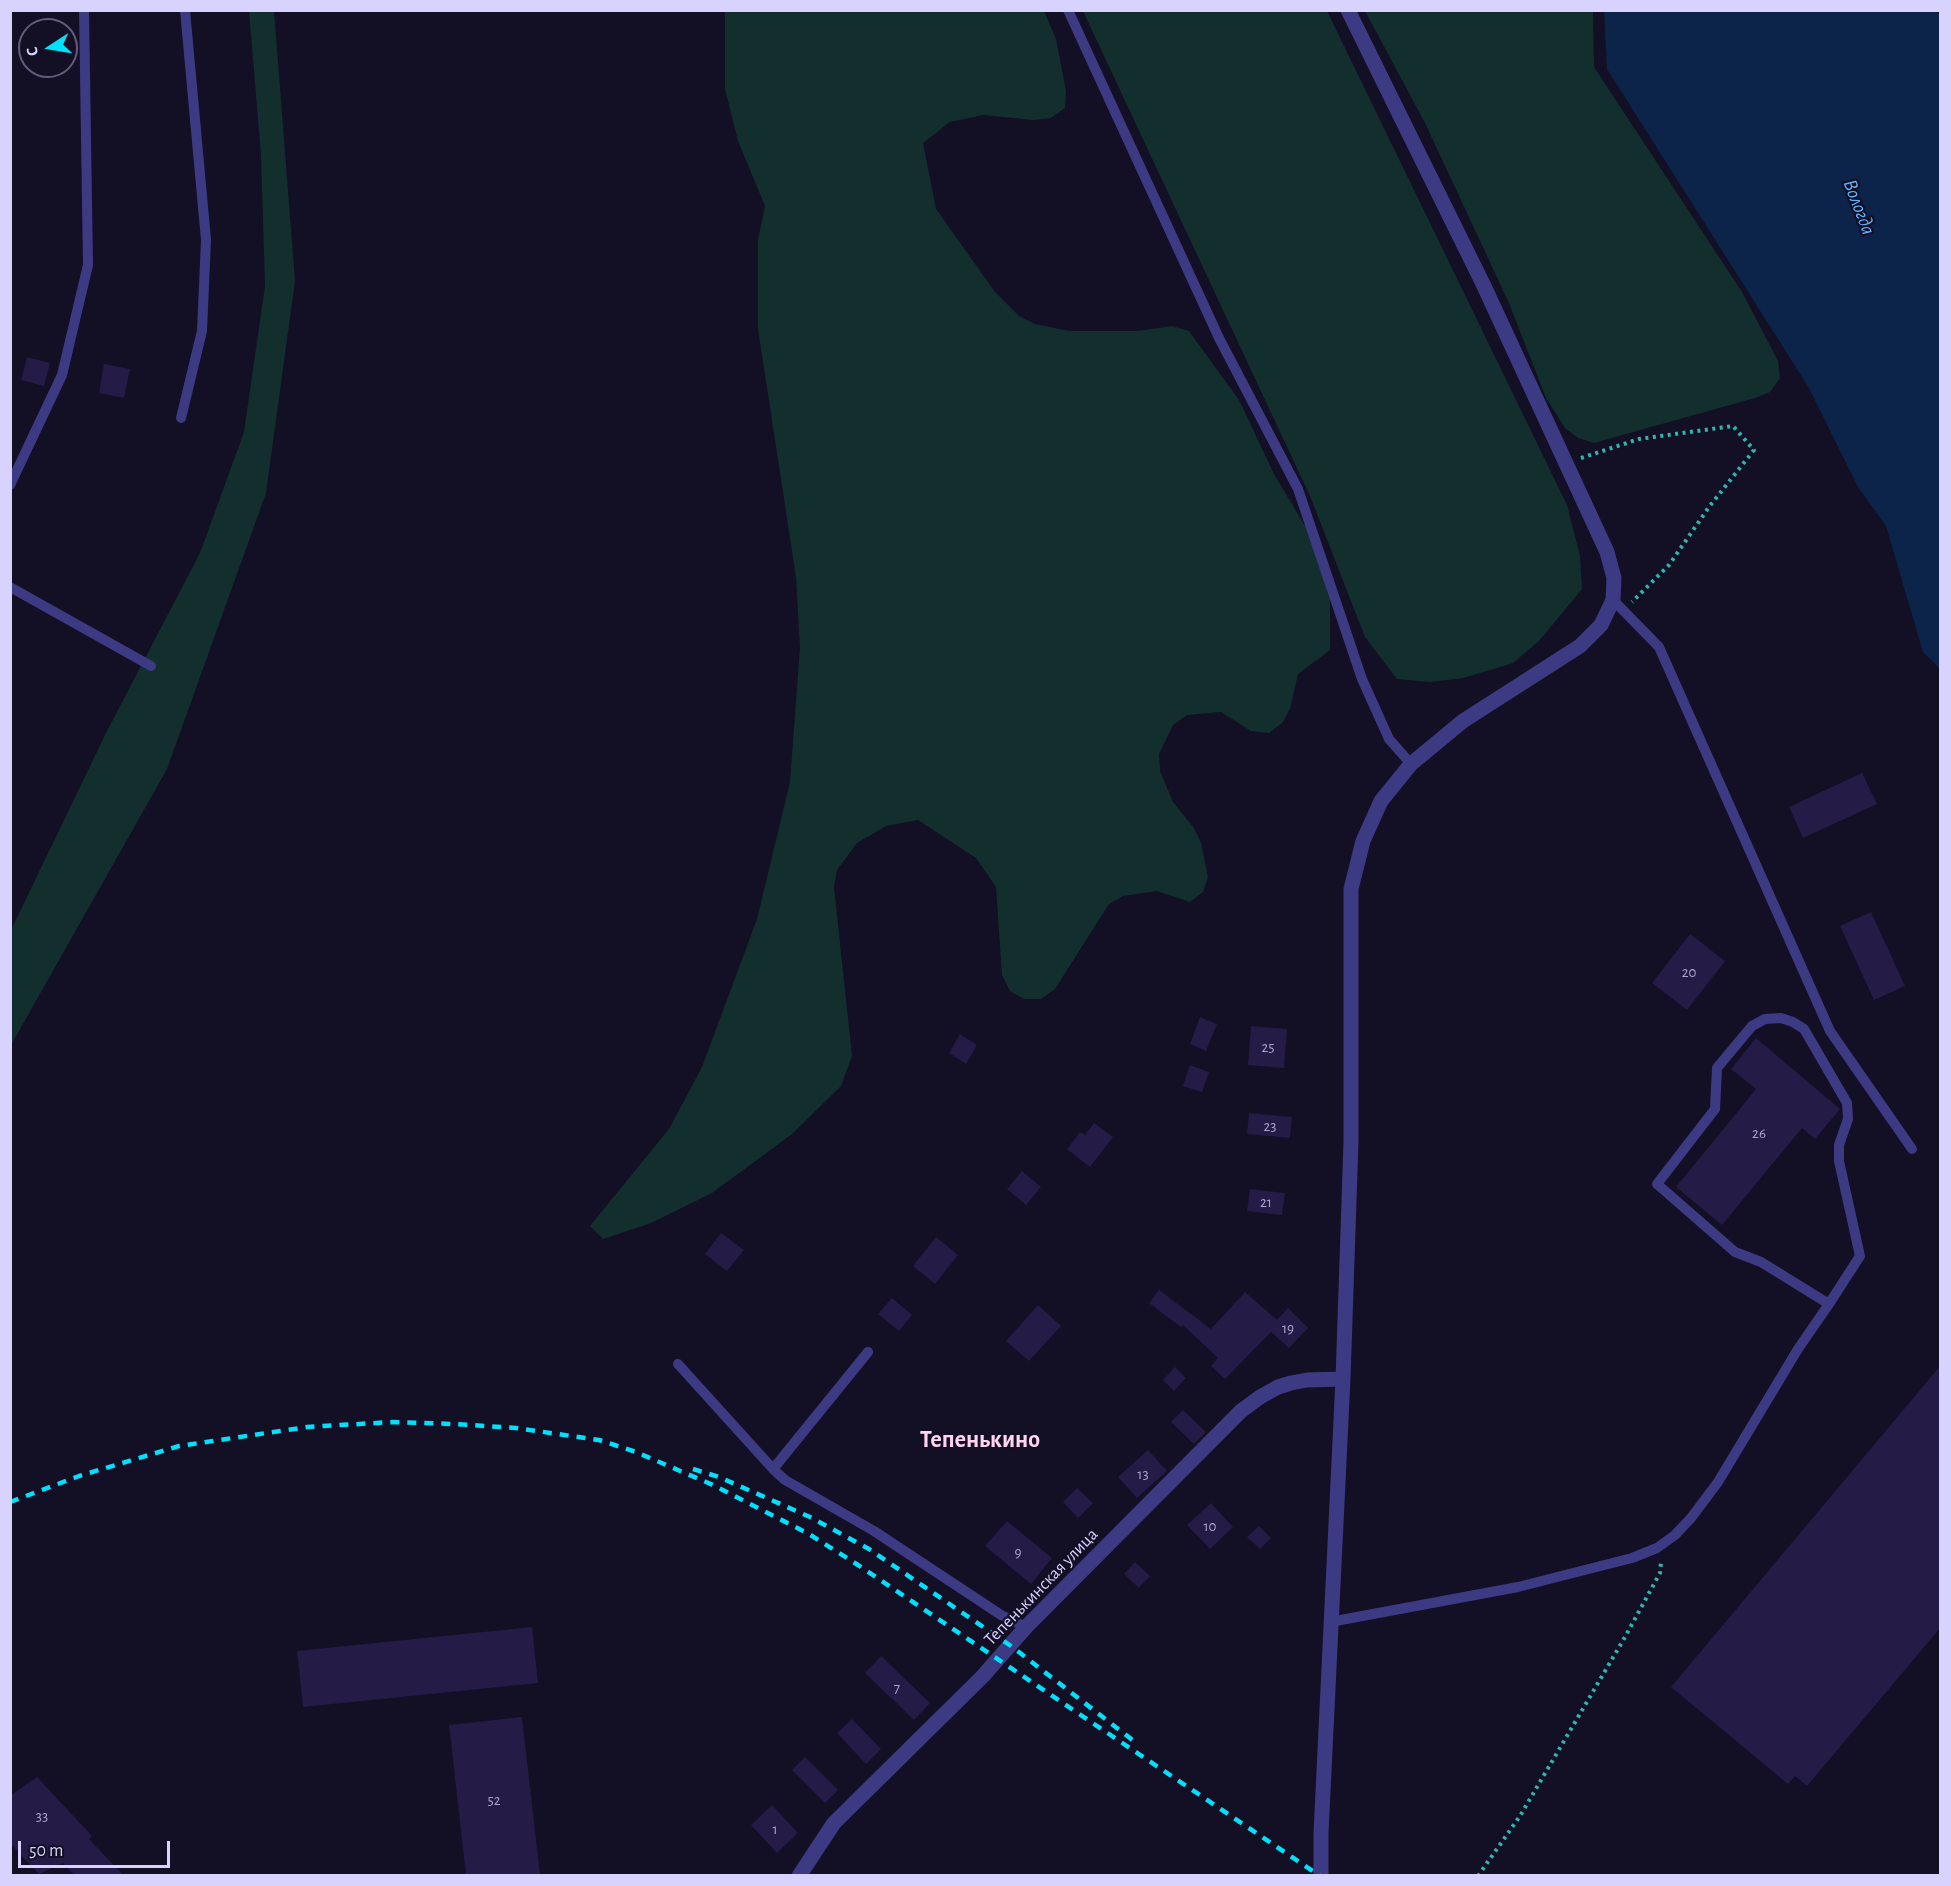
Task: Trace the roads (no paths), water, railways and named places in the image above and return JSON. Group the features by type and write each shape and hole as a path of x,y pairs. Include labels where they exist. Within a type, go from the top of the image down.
{"street":[{"path":"1321,1875 1351,1142 1352,889 1363,841 1381,801 1411,764 1463,721 1580,646 1618,606 1607,552 1484,286 1348,10"},
{"name":"Тепенькинская улица","path":"799,1875 834,1823 983,1676 1026,1627 1241,1411 1278,1387 1307,1380 1343,1379"}],"lane":[{"path":"10,485 62,375 88,265 84,10"},
{"path":"181,418 202,331 206,240 185,10"},
{"path":"1068,10 1219,338 1298,489 1362,679 1389,739 1411,764"},
{"path":"10,587 151,666"},
{"path":"1618,606 1659,647 1830,1031 1912,1149"},
{"path":"1330,1622 1518,1587 1632,1558 1657,1548 1675,1534 1691,1518 1718,1482 1798,1349 1828,1304 1860,1256 1839,1161 1839,1145 1849,1111 1847,1103 1804,1029 1787,1020 1765,1019 1752,1026 1717,1068 1714,1109 1657,1184 1735,1252 1761,1262 1828,1304"},
{"path":"773,1469 868,1352"},
{"path":"678,1364 773,1469 798,1488 874,1531 1001,1615 1026,1627"}],"water":[{"name":"Вологда","path":"1936,10 1940,16 1940,669 1923,652 1886,526 1858,487 1809,388 1607,69 1604,11"}],"railway":[{"path":"10,1502 79,1476 179,1446 307,1427 393,1422 454,1424 516,1428 599,1440 636,1452 713,1485 809,1534 1320,1876"},
{"path":"693,1469 719,1477 810,1517 869,1549 1011,1646 1135,1742"}],"district":[{"name":"Тепенькино","path":"980,1440"}]}
